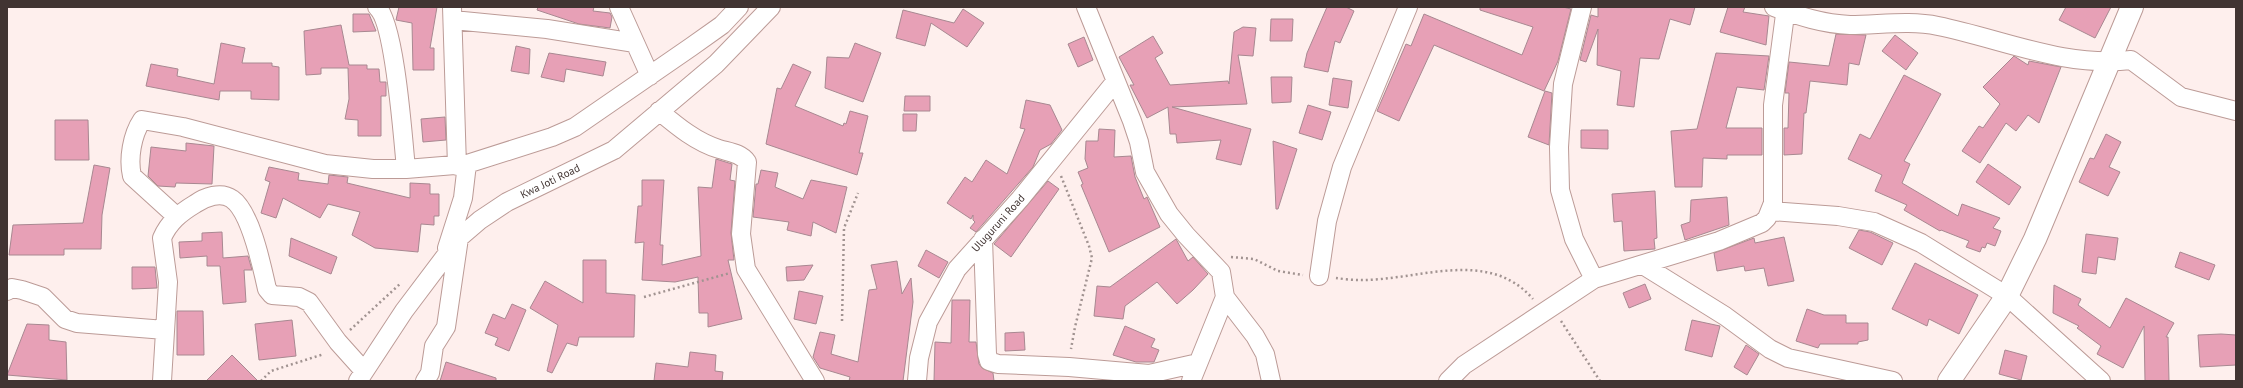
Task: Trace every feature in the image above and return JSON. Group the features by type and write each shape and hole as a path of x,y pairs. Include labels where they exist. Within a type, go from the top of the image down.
{"street":[{"path":"377,7 382,12 388,30 396,80 406,169"},
{"path":"619,7 650,76"},
{"path":"176,216 132,176 131,157 136,134 142,120 183,127 326,164 406,169 462,165 552,137 575,127 722,25 738,7"},
{"name":"Kwa Joti Road","path":"361,376 446,253 459,238 480,220 507,202 614,150 716,64 771,7"},
{"path":"1086,7 1115,82 1132,120 1139,142 1145,172 1169,214 1186,235 1206,254 1220,272 1225,297 1255,336 1265,354 1271,381"},
{"path":"1319,276 1328,221 1342,167 1408,7"},
{"path":"1582,7 1563,84 1559,147 1560,190 1574,239 1594,279"},
{"path":"1949,381 2007,296 2035,239 2132,7"},
{"path":"1448,381 1464,365 1594,279 1604,274 1643,265 1719,241 1762,223 1771,210 1773,203 1773,105 1782,8 1819,22 1836,24 1937,26 2062,56 2109,63 2131,60 2181,97 2236,111"},
{"path":"446,253 463,198 453,13 635,43"},
{"name":"Uluguruni Road","path":"917,381 919,358 928,322 957,269 1020,199 1115,82"},
{"path":"659,111 695,138 717,148 744,157 747,162 741,234 746,269 815,381"},
{"path":"162,381 168,282 162,238 176,216 202,200 221,194 232,199 241,209 257,244 267,289 272,295 299,297 309,302 361,376"},
{"path":"1771,210 1838,216 1874,222 1921,243 2007,296 2101,381"},
{"path":"425,381 430,373 434,346 446,327 459,238"},
{"path":"983,239 986,354 989,361 998,364 1069,367 1107,376 1149,374 1198,363"},
{"path":"1643,265 1725,316 1770,349 1788,358 1893,381"},
{"path":"7,290 12,288 22,290 43,298 64,319 77,323 165,330"},
{"path":"1191,381 1225,297"}],"path":[{"path":"1053,157 1089,246 1092,258 1075,326 1069,367"},
{"path":"842,321 844,228 858,193"},
{"path":"1206,254 1254,259 1278,271 1360,280 1456,269 1483,272 1517,283 1548,310 1590,363 1600,381"},
{"path":"644,297 696,281 746,269"},
{"path":"261,381 271,371 322,356 404,280"}],"building":[{"path":"399,7 437,7 430,48 434,48 434,70 413,70 412,23 396,20"},
{"path":"538,7 594,7 593,11 610,13 612,17 610,28 579,24 537,10"},
{"path":"1327,7 1346,7 1354,11 1340,43 1335,41 1328,72 1304,67 1307,53"},
{"path":"1480,7 1563,7 1571,9 1558,61 1544,91 1434,45 1399,121 1377,111 1406,44 1411,46 1424,14 1522,55 1533,27 1480,10"},
{"path":"1598,7 1695,7 1690,25 1670,19 1659,59 1640,58 1634,107 1617,105 1621,71 1597,65 1598,29 1586,62 1580,60 1591,15 1598,17"},
{"path":"1728,7 1745,7 1743,12 1769,16 1766,45 1720,32"},
{"path":"2066,7 2111,7 2095,38 2059,20"},
{"path":"963,9 984,23 967,47 931,23 925,46 896,38 903,10 954,23"},
{"path":"353,14 369,14 376,31 353,32"},
{"path":"1271,19 1293,19 1292,41 1270,41"},
{"path":"341,25 349,65 367,65 367,69 379,69 380,82 386,82 386,96 381,96 381,136 358,136 358,120 345,119 349,99 348,68 321,68 321,74 306,75 304,31"},
{"path":"1243,27 1256,28 1253,56 1238,55 1247,104 1172,107 1251,129 1241,165 1216,159 1221,140 1177,143 1176,134 1170,134 1168,107 1147,118 1130,85 1134,85 1119,57 1153,36 1163,53 1155,58 1170,85 1228,81 1229,84 1234,32"},
{"path":"1836,34 1866,35 1859,65 1849,63 1847,85 1810,81 1806,113 1804,113 1802,154 1784,155 1784,128 1788,128 1789,93 1785,93 1789,62 1829,66"},
{"path":"1895,35 1918,53 1906,70 1882,51"},
{"path":"1084,37 1093,60 1078,67 1068,44"},
{"path":"221,43 245,48 242,63 272,63 272,66 279,67 279,100 251,99 251,91 220,91 219,100 146,86 151,64 178,69 177,76 214,84"},
{"path":"855,43 881,53 863,102 825,88 827,57 849,58"},
{"path":"516,46 530,49 529,74 511,71"},
{"path":"549,53 606,62 603,76 566,69 564,82 541,77"},
{"path":"1716,53 1769,56 1764,90 1737,87 1726,128 1762,128 1762,155 1727,155 1727,159 1703,158 1702,187 1675,187 1671,131 1697,129"},
{"path":"2014,56 2028,65 2029,61 2061,67 2039,123 2028,115 2016,131 2006,123 1980,163 1962,151 1979,126 1983,128 2000,104 1983,87"},
{"path":"793,64 811,72 795,106 843,126 844,123 846,124 850,111 868,116 859,153 863,153 857,175 766,144 777,88 781,89"},
{"path":"1904,75 1941,94 1904,161 1910,164 1902,183 1958,216 1962,204 2000,218 1993,228 2001,231 1995,246 1987,243 1985,248 1982,247 1980,252 1966,247 1969,241 1941,230 1940,231 1904,210 1907,205 1875,191 1882,175 1848,159 1860,134 1870,139"},
{"path":"1271,77 1292,77 1291,102 1272,103"},
{"path":"1333,78 1352,81 1348,108 1329,105"},
{"path":"1545,91 1552,93 1549,145 1528,137"},
{"path":"905,96 930,96 930,111 904,111"},
{"path":"1026,100 1050,105 1062,130 1051,144 1040,150 1033,167 976,232 970,228 975,222 973,220 973,215 971,219 947,203 965,177 972,182 986,160 1007,174 1025,129 1020,128"},
{"path":"1308,105 1331,112 1322,140 1299,133"},
{"path":"903,114 917,114 916,131 903,131"},
{"path":"445,117 446,140 423,142 421,119"},
{"path":"55,120 88,120 89,160 55,160"},
{"path":"1099,129 1115,130 1114,157 1131,156 1135,177 1144,199 1147,197 1160,227 1109,252 1081,185 1083,184 1078,172 1088,168 1085,159 1086,141 1098,141"},
{"path":"1581,130 1608,130 1608,149 1581,148"},
{"path":"2106,134 2121,142 2109,167 2120,172 2108,196 2079,182 2090,158 2094,159"},
{"path":"1273,141 1297,149 1278,209 1276,209"},
{"path":"186,143 214,146 212,184 176,183 175,187 158,186 148,176 151,147 186,151"},
{"path":"716,159 732,164 730,180 735,181 731,233 734,260 728,260 742,319 708,327 708,313 699,313 698,277 675,282 642,280 644,242 635,243 638,206 642,206 642,180 664,180 660,245 663,245 662,265 701,256 698,187 712,188"},
{"path":"1988,164 2021,187 2009,205 1976,182"},
{"path":"94,165 110,168 102,215 101,249 64,249 64,255 9,255 13,225 83,223"},
{"path":"269,167 299,173 298,180 328,184 329,175 348,177 347,183 410,198 410,183 430,184 430,194 439,194 439,216 434,216 434,225 421,224 418,252 375,248 352,235 360,212 328,204 320,218 283,198 276,218 261,213 270,182 265,180"},
{"path":"761,170 778,173 775,187 803,199 811,180 847,187 836,233 813,222 811,236 787,230 789,222 753,217 756,184 758,184"},
{"path":"1048,181 1059,189 1011,257 994,244"},
{"path":"1655,191 1657,238 1654,239 1655,249 1624,251 1622,221 1614,222 1612,194"},
{"path":"1727,197 1729,225 1685,240 1681,225 1690,222 1691,200"},
{"path":"1859,230 1870,232 1893,243 1882,265 1849,248"},
{"path":"222,232 223,258 248,256 252,270 244,270 246,302 223,304 220,266 207,266 207,256 180,258 179,242 202,241 202,233"},
{"path":"2086,234 2118,238 2115,260 2098,257 2096,274 2082,272"},
{"path":"1784,237 1794,281 1768,286 1764,268 1745,271 1744,266 1717,271 1714,253 1754,238 1755,243"},
{"path":"291,238 337,257 331,274 289,256"},
{"path":"1176,239 1188,261 1193,257 1208,274 1193,290 1177,304 1157,282 1125,306 1123,319 1094,316 1097,286 1110,287"},
{"path":"926,250 948,262 939,278 918,266"},
{"path":"2180,252 2215,265 2209,280 2175,267"},
{"path":"583,260 606,260 606,293 635,295 634,337 579,337 577,346 567,343 552,373 547,371 558,325 530,308 545,281 583,303"},
{"path":"897,261 902,294 911,278 913,302 903,381 849,381 850,377 820,368 813,357 820,332 835,335 831,354 858,362 869,290 877,289 871,265"},
{"path":"1915,263 1978,295 1959,334 1929,319 1927,326 1892,309"},
{"path":"813,265 804,280 787,281 786,267"},
{"path":"132,267 155,267 157,288 132,289"},
{"path":"1645,284 1651,299 1629,308 1623,293"},
{"path":"2054,285 2081,299 2078,305 2110,328 2126,298 2174,323 2166,337 2168,337 2169,381 2145,381 2144,326 2123,368 2097,354 2101,346 2077,328 2079,326 2053,313"},
{"path":"799,291 823,296 816,324 794,319"},
{"path":"952,300 970,300 969,342 976,342 979,364 982,368 993,373 994,381 934,381 935,342 951,343"},
{"path":"512,304 526,310 509,351 495,345 498,338 485,333 493,314 505,319"},
{"path":"1807,309 1824,315 1846,315 1846,323 1868,323 1868,340 1858,342 1858,344 1820,344 1818,348 1796,341"},
{"path":"177,311 203,311 204,355 177,355"},
{"path":"292,320 296,356 259,360 255,324"},
{"path":"1692,320 1720,326 1712,357 1685,350"},
{"path":"27,324 49,325 49,340 66,342 67,380 7,375"},
{"path":"1125,326 1155,339 1151,347 1159,350 1154,362 1136,362 1113,355"},
{"path":"1024,332 1025,350 1005,351 1005,333"},
{"path":"2198,335 2236,335 2236,365 2200,367"},
{"path":"1746,345 1759,354 1747,375 1734,367"},
{"path":"2005,350 2027,356 2021,380 1999,374"},
{"path":"690,352 716,355 715,371 723,372 722,381 654,381 656,363 688,367"},
{"path":"232,355 258,381 206,381"},
{"path":"446,362 496,378 496,381 440,381"}]}
